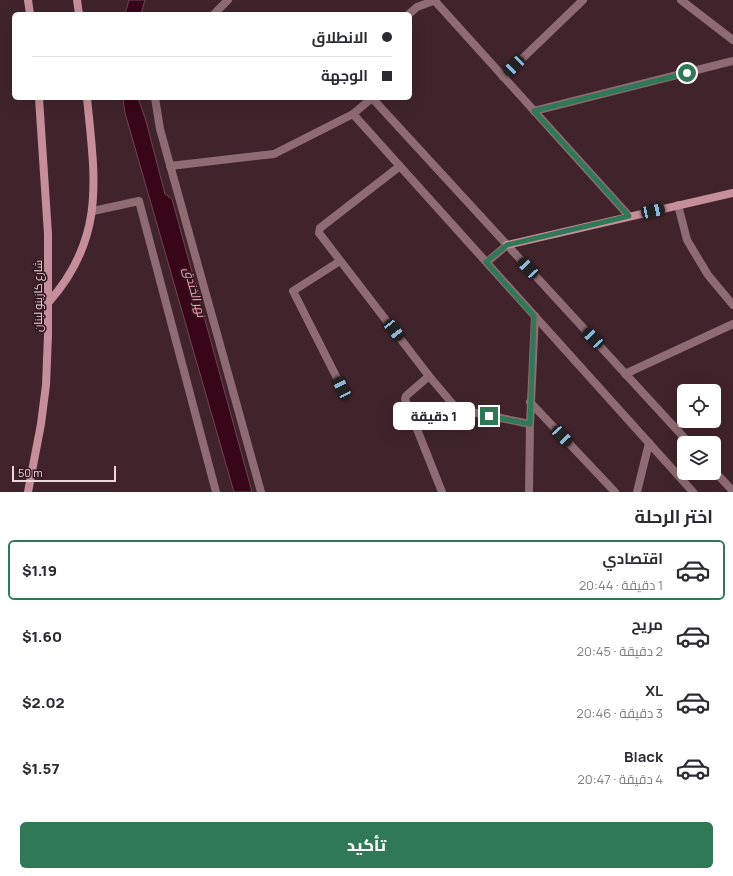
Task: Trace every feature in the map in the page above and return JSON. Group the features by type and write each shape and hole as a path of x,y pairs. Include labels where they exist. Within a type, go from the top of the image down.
{"street":[{"path":"28,0 30,12"},
{"path":"77,0 79,12"},
{"path":"216,12 228,0"},
{"path":"503,77 583,0"},
{"path":"681,0 733,40"},
{"path":"411,12 417,7 435,1 629,216"},
{"path":"534,111 733,61"},
{"name":"شارع كازينو لبنان","path":"28,492 38,447 46,385 48,234 39,100"},
{"path":"48,304 67,280 78,261 86,240 93,211 94,181 87,100"},
{"path":"155,100 160,129 170,166 262,492"},
{"path":"170,166 274,154 353,114 370,100"},
{"path":"374,100 683,436"},
{"path":"353,114 693,492"},
{"path":"400,166 320,228 319,233 429,376 459,410 530,424"},
{"path":"486,262 507,245 733,193"},
{"path":"93,211 139,201 216,492"},
{"path":"678,205 687,240 708,275 733,305"},
{"path":"340,261 293,291 342,388"},
{"path":"529,492 530,402 534,316"},
{"path":"625,374 733,324"},
{"path":"429,376 405,397 442,492"},
{"path":"530,402 615,492"},
{"path":"637,492 649,443"},
{"path":"721,478 733,491"}],"water":[{"path":"129,0 145,0 142,12 126,12"},
{"name":"نهر الخندق","path":"123,100 139,100 146,121 165,194 172,199 252,492 234,492 125,113"}],"route":[{"path":"489,416 530,424 534,316 486,262 507,245 629,216 534,111 687,73"}]}
